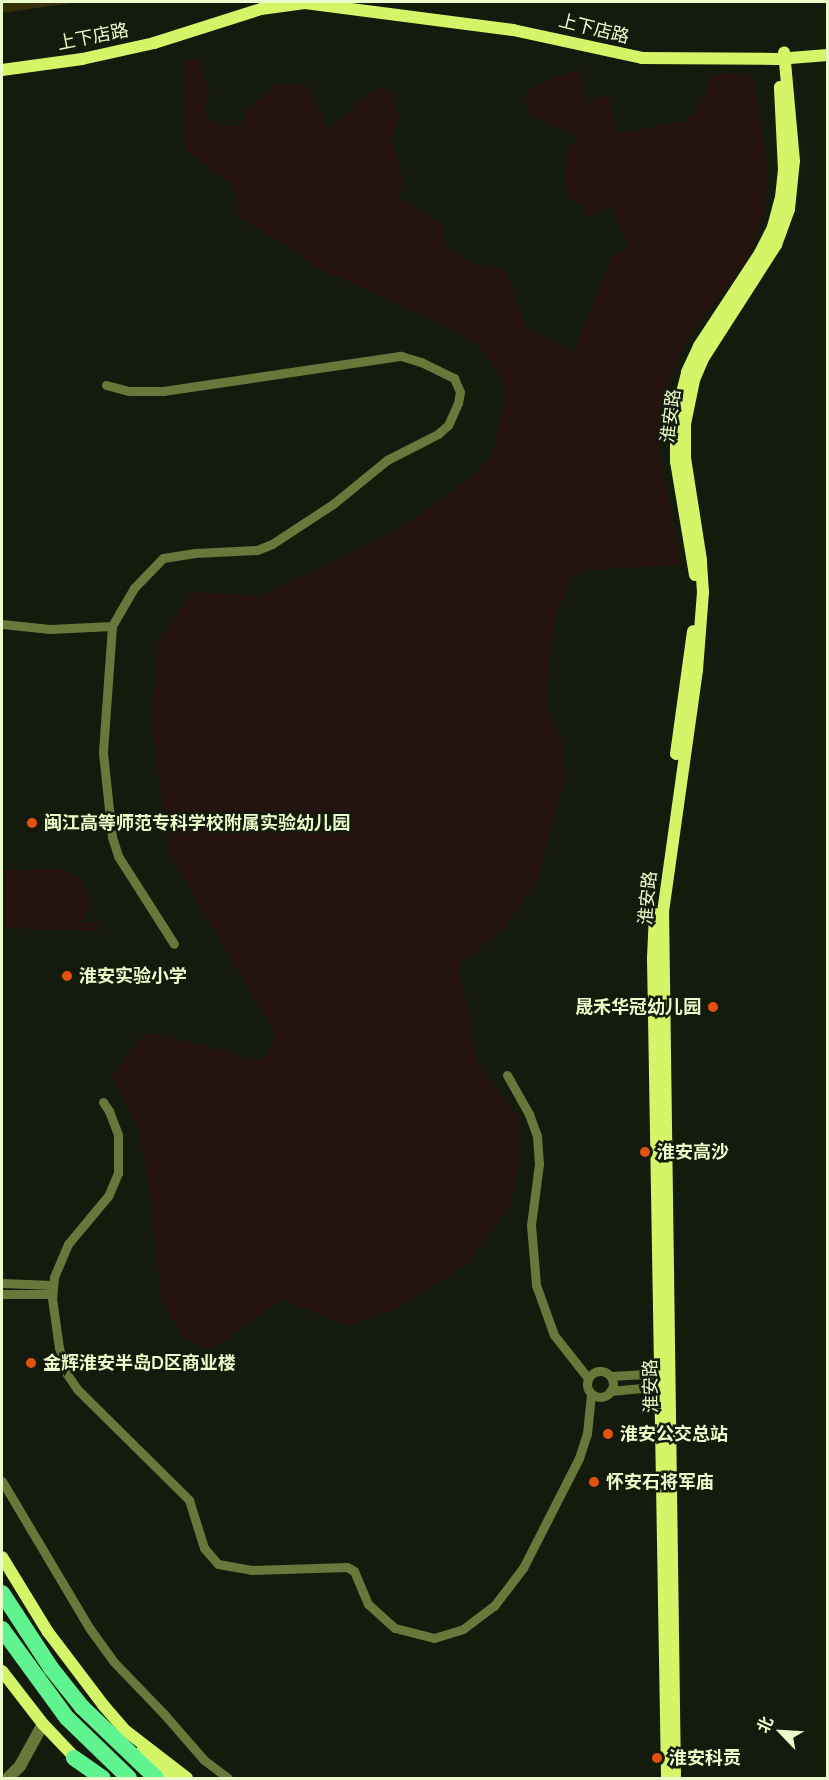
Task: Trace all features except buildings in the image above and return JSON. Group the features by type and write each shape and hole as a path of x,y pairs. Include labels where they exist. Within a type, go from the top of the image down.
{"highway":[{"path":"2,1593 19,1623 70,1691 105,1731 156,1779"},
{"path":"2,1629 67,1718 129,1779"},
{"path":"74,1758 103,1779"}],"main road":[{"name":"上下店路","path":"2,64 61,58 142,42 270,2"},
{"name":"上下店路","path":"330,2 542,28 622,51 659,56 828,55"},
{"name":"上下店路","path":"2,70 82,59 143,46 261,9 305,3 513,30 642,58 678,61 781,55 828,49"},
{"name":"淮安路","path":"675,1779 653,958 656,906 696,600 693,562 678,477 676,426 683,385 692,359 714,320 760,253 779,205 784,170 781,55"},
{"name":"淮安路","path":"665,1380 667,1779"},
{"path":"2,1557 59,1648 143,1752 172,1779"},
{"path":"2,1671 43,1724 95,1779"},
{"path":"126,1731 187,1779"}],"street":[{"path":"106,385 129,391 163,390 401,356 421,362 454,378 460,392 458,403 448,424 438,434 387,460 333,504 272,544 257,550 195,553 163,558 134,588 112,626 104,753 112,837 118,856 174,944"},
{"path":"2,624 50,629 112,626"},
{"path":"103,1102 118,1135 118,1173 108,1196 68,1244 52,1289 57,1340 72,1382 187,1497 194,1508 204,1548 214,1562 233,1569 251,1570 349,1568 354,1571 368,1604 395,1628 414,1635 434,1638 463,1629 483,1616 509,1589 537,1542 579,1458 587,1434 591,1394 587,1387 588,1378 554,1335 536,1286 531,1226 538,1164 537,1136 529,1114 507,1075"},
{"path":"2,1283 52,1289"},
{"path":"2,1294 52,1289"},
{"path":"588,1378 598,1371 611,1376 665,1380"},
{"path":"610,1391 611,1376"},
{"path":"591,1394 599,1397 610,1391 665,1380"},
{"path":"2,1481 90,1629 113,1661 204,1760 228,1779"},
{"path":"9,1779 20,1766 43,1724"}],"shaded area":[{"path":"2,2 79,2 2,13"},
{"path":"198,58 210,95 204,110 211,123 220,125 237,126 243,123 246,111 275,85 305,84 329,129 373,90 381,87 391,93 399,119 391,139 404,183 397,197 444,225 444,244 472,263 505,270 527,329 573,352 612,257 629,247 611,207 589,217 579,203 569,198 564,177 565,153 569,145 578,141 575,135 532,117 526,104 527,89 579,69 586,105 601,95 610,99 616,134 686,121 695,112 707,91 709,76 728,73 749,75 754,83 768,170 765,209 753,247 742,267 692,332 677,361 665,393 660,422 660,458 675,529 679,565 585,570 570,578 564,599 558,607 549,653 548,712 562,741 565,778 537,881 503,930 463,960 458,968 468,1009 476,1060 520,1120 519,1164 511,1203 468,1263 396,1309 347,1326 282,1299 216,1346 208,1349 191,1342 180,1333 161,1300 150,1192 139,1130 111,1076 145,1033 205,1045 249,1059 258,1059 267,1053 275,1034 169,853 152,727 158,641 193,592 262,596 397,530 460,486 492,457 506,393 502,377 478,346 452,329 314,266 290,247 238,217 237,195 228,182 185,150 184,62"},
{"path":"63,869 79,878 86,887 90,904 82,922 100,923 100,931 2,928 2,870"}],"place":[{"name":"闽江高等师范专科学校附属实验幼儿园","path":"32,823"},
{"name":"淮安实验小学","path":"67,976"},
{"name":"晟禾华冠幼儿园","path":"713,1007"},
{"name":"淮安高沙","path":"645,1152"},
{"name":"金辉淮安半岛D区商业楼","path":"31,1363"},
{"name":"淮安公交总站","path":"608,1434"},
{"name":"怀安石将军庙","path":"594,1482"},
{"name":"淮安科贡","path":"657,1758"}]}
